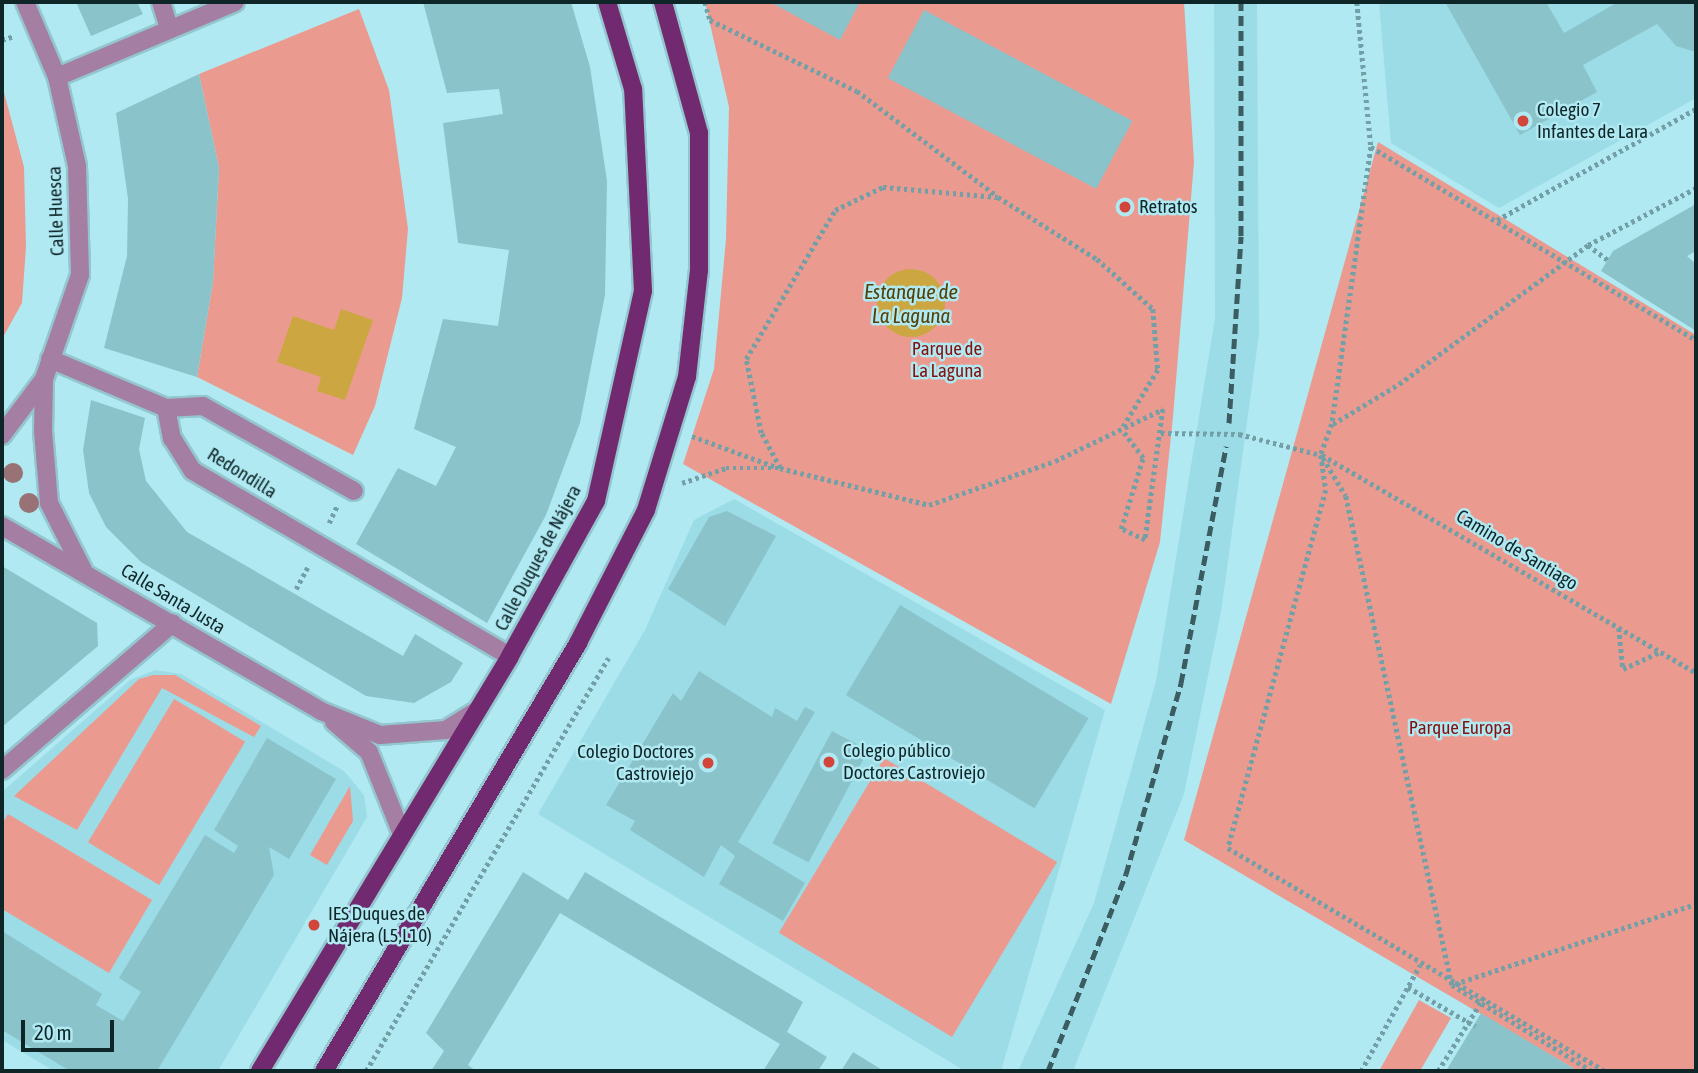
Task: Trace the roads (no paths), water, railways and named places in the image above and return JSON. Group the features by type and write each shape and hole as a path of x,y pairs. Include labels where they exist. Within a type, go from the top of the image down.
{"main road":[{"name":"Calle Duques de Nájera","path":"260,1071 510,656 596,501 643,291 633,89 607,2"},
{"path":"324,1071 578,643 646,510 687,377 699,270 699,133 663,2"}],"street":[{"name":"Calle Huesca","path":"25,2 57,77 77,166 80,275 44,379 49,503 83,570"},
{"path":"160,2 169,28"},
{"path":"57,77 235,2"},
{"path":"50,359 166,408 203,407 354,491"},
{"name":"Calle Huesca","path":"2,435 44,379"},
{"name":"Redondilla","path":"166,408 172,438 193,471 510,656"},
{"name":"Calle Santa Justa","path":"2,527 83,570 321,710 380,735 411,737 446,730 477,711"},
{"path":"2,770 173,623"},
{"name":"Calle Santa Justa","path":"321,710 369,752 402,834"}],"water":[{"name":"Estanque de La Laguna","path":"911,269 924,272 935,279 942,290 945,303 942,316 935,327 924,334 911,337 898,334 887,327 880,316 877,303 880,290 887,279 898,272"},
{"path":"341,309 373,320 345,400 317,391 321,377 277,362 293,316 334,330"}],"railway":[{"path":"1229,423 1241,236 1241,2"},
{"path":"1048,1071 1126,874 1181,683 1226,446"}],"place":[{"name":"Colegio 7 Infantes de Lara","path":"1523,121"},
{"name":"Retratos","path":"1125,207"},
{"name":"Colegio público Doctores Castroviejo","path":"829,762"},
{"name":"Colegio Doctores Castroviejo","path":"708,763"},
{"name":"IES Duques de Nájera (L5,L10)","path":"314,925"}],"park label":[{"name":"Parque de La Laguna","path":"947,360"},
{"name":"Parque Europa","path":"1460,728"}]}
